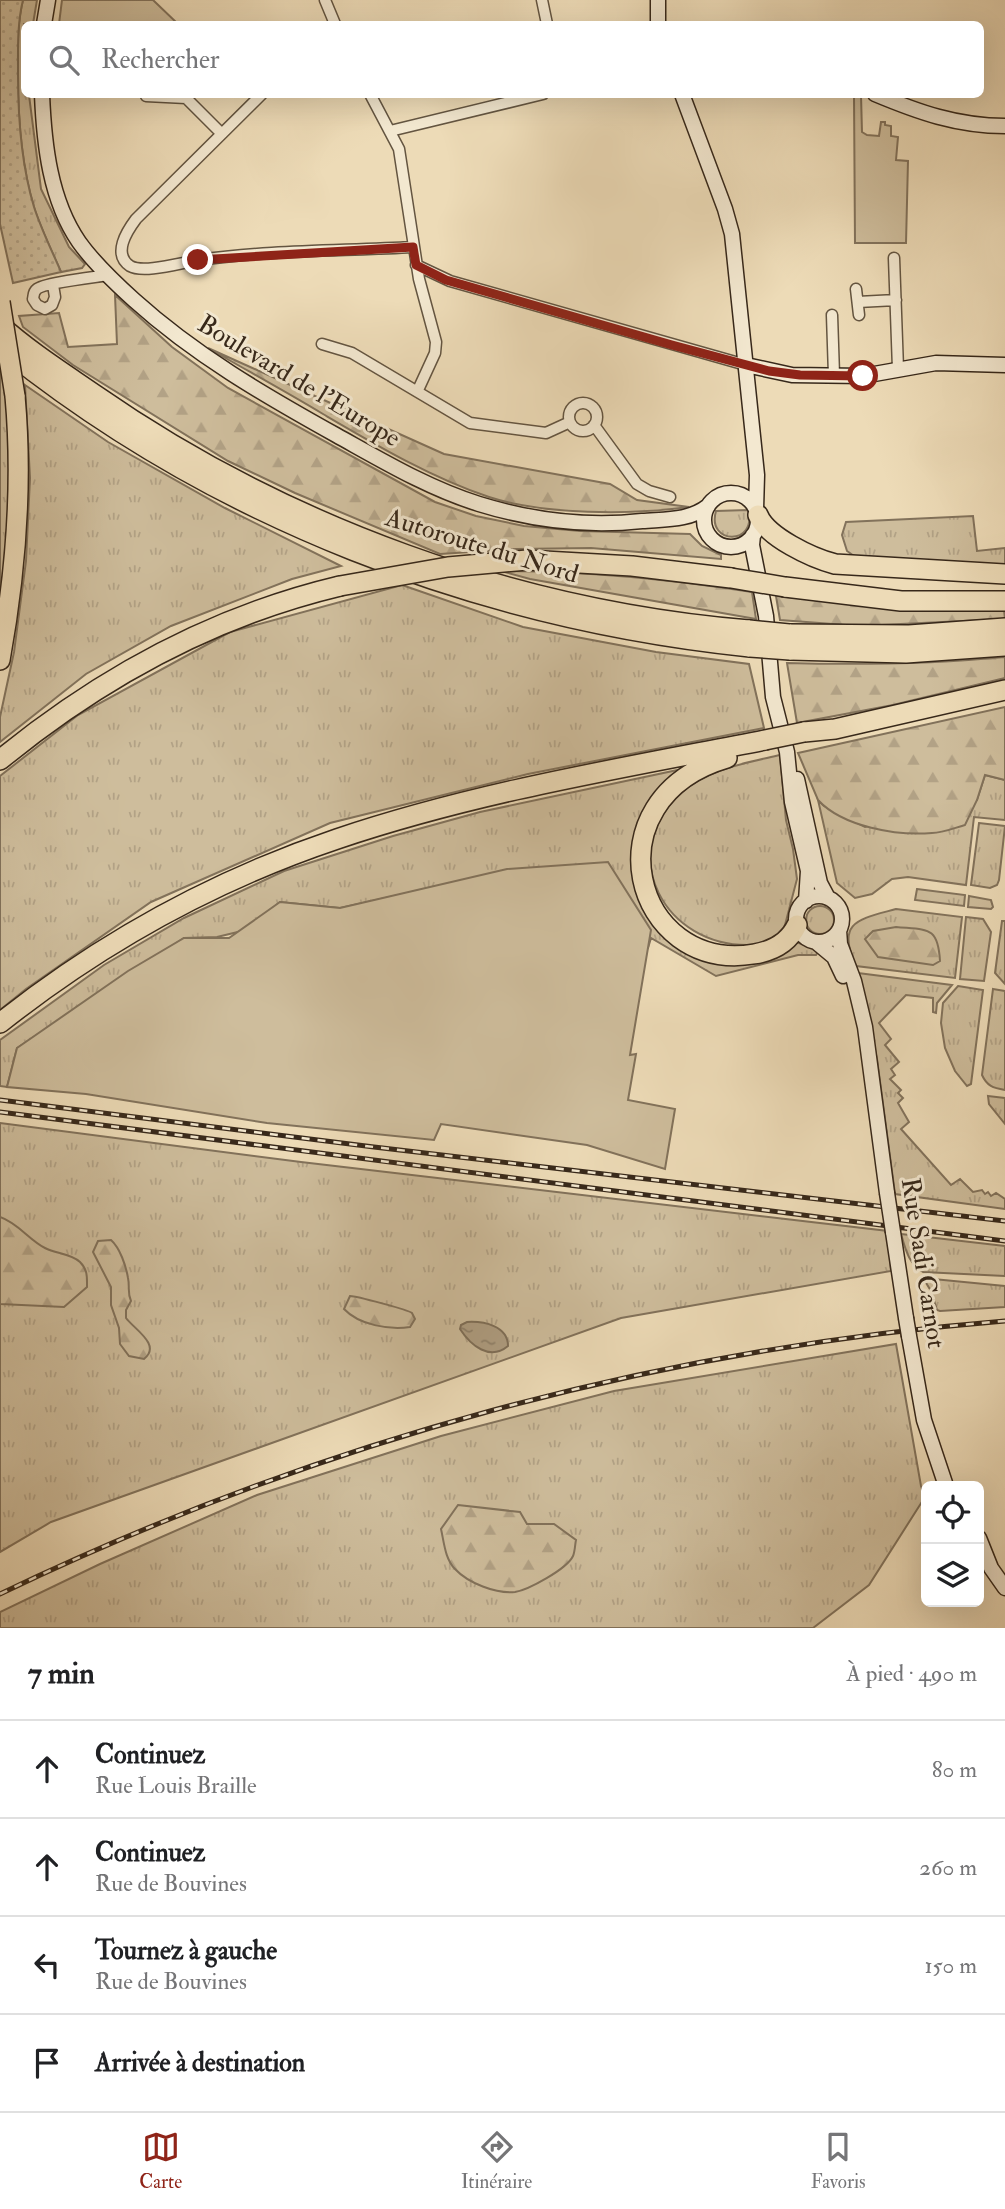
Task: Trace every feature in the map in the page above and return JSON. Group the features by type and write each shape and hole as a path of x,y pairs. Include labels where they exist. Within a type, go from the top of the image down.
{"highway":[{"path":"0,302 15,396 19,464 18,511 10,597 0,660"},
{"name":"Autoroute du Nord","path":"0,325 110,406 181,449 285,504 362,537 458,571 554,597 749,638"},
{"name":"Autoroute du Nord","path":"0,346 56,388 157,454 254,507 347,549 450,586 556,615 665,636 749,638 906,653 1005,646"},
{"path":"756,519 772,534 819,559 835,564 1005,574"},
{"path":"0,761 81,700 169,649 253,612 340,586 448,567 527,561 632,566 901,601 1005,601"},
{"name":"Autoroute du Nord","path":"789,642 1005,628"},
{"path":"0,1023 76,967 138,929 239,877 369,828 478,799 805,736 1005,690"},
{"path":"766,744 709,764 670,789 656,806 646,825 640,848 640,869 659,915 680,936 704,949 733,956 761,953 782,943 797,925"}],"street":[{"path":"44,21 48,0"},
{"path":"325,0 334,21"},
{"path":"542,0 546,21"},
{"path":"658,0 658,21"},
{"name":"Boulevard de l'Europe","path":"42,98 48,152 61,208 81,245 108,275 168,330 233,376 425,483 471,501 509,512 568,521 692,526 708,533"},
{"path":"186,98 221,133"},
{"path":"258,98 136,219 125,236 122,251 128,264 141,268 215,258 413,247"},
{"path":"372,98 401,155 416,265 436,342 435,353 418,390"},
{"path":"390,131 526,98"},
{"path":"683,98 732,233 757,479 752,545 766,616 773,697 799,787 820,883 828,898 841,912 839,930 829,940 816,942 804,936 797,925 797,913 806,901 808,871 792,802 787,752"},
{"path":"885,98 943,120 1005,126"},
{"path":"894,258 898,369"},
{"path":"416,265 450,281 746,365 792,375 863,376 942,363 1005,365"},
{"path":"53,285 108,275"},
{"path":"856,289 859,315"},
{"path":"858,302 895,300"},
{"path":"832,315 834,375"},
{"path":"322,344 352,353 470,423 546,433 570,422"},
{"path":"578,404 590,405 596,411 597,420 594,425 583,431 576,429 570,422 571,410 578,404"},
{"path":"594,425 637,484 649,491 670,497"},
{"path":"754,461 749,482 733,493 720,495 708,506 704,518 708,533 718,543 729,546 746,559 759,579"},
{"path":"729,546 745,542 756,519 747,498 733,493"},
{"name":"Boulevard de l'Europe","path":"635,522 686,517 708,506"},
{"path":"806,901 817,897 828,898"},
{"name":"Rue Sadi Carnot","path":"839,930 840,944 854,981 865,1027 908,1336 926,1430 944,1481"},
{"name":"Rue Sadi Carnot","path":"816,942 831,954 842,976 879,1135"},
{"name":"Rue Sadi Carnot","path":"920,1398 953,1481"},
{"path":"982,1544 994,1572"},
{"path":"984,1561 1005,1588"}],"green space":[{"path":"0,0 23,0 18,56 23,158 34,207 61,272 13,283 0,224"},
{"path":"23,0 37,0 34,21 21,21 21,98 29,98 41,189 69,247 85,264 82,268 61,272 43,232 30,191 23,158 19,108 21,9"},
{"path":"62,0 153,0 175,21 59,21"},
{"path":"854,98 861,98 862,132 879,136 881,122 885,122 885,125 891,126 891,136 898,137 896,160 908,161 906,243 855,243"},
{"path":"115,295 172,347 228,388 435,502 476,516 524,526 580,531 690,534 702,546 721,555 721,559 591,548 440,554 295,493 228,461 73,365 23,327 19,316 59,313 68,347 117,344"},
{"path":"208,348 444,454 610,484 637,500 689,507 588,512 535,507 489,497 404,460"},
{"path":"0,364 4,367 10,437 8,526 0,605"},
{"path":"25,385 108,442 225,508 341,566 292,579 171,626 86,674 0,742 0,717 14,652 26,561 30,478"},
{"path":"748,510 749,522 740,535 732,537 718,530 715,522 716,511"},
{"path":"973,516 977,551 1005,548 1005,566 857,558 847,551 842,535 846,522"},
{"path":"501,571 627,577 752,592 756,619 530,579"},
{"path":"402,585 523,627 656,652 749,664 764,728 528,774 330,823 151,902 0,1010 0,776 78,715 230,632"},
{"path":"776,596 915,609 1004,610 1005,619 859,626 780,620"},
{"path":"1005,657 1005,678 893,705 797,723 787,663 896,663"},
{"path":"1005,707 1005,780 985,775 965,825 936,833 887,831 841,817 818,800 798,753"},
{"path":"780,755 786,820 797,879 785,925 775,937 761,944 720,942 694,931 673,914 659,893 651,869 652,844 661,818 691,785 727,768"},
{"path":"687,768 649,806 642,896 704,955 793,941 819,950 816,955 798,955 716,976 651,938 648,948 435,887 340,908 280,902 246,930 217,937 184,938 17,1048 7,1087 0,1086 0,1040 104,965 184,918 284,871 480,812"},
{"path":"985,775 1005,780 1005,820 974,817 966,885 908,877 892,879 872,894 855,898 837,883 818,800 824,806 865,827 977,800"},
{"path":"979,823 1005,826 999,880 997,885 990,888 971,885"},
{"path":"608,862 651,930 630,1055 636,1054 628,1100 675,1109 665,1169 587,1145 441,1124 434,1140 267,1123 86,1094 7,1087 17,1048 128,971 184,938 229,938 280,902 340,908 507,869"},
{"path":"917,889 965,895 964,906 915,900"},
{"path":"969,896 991,900 993,907 968,907"},
{"path":"820,906 830,910 834,920 830,930 820,934 810,930 806,920 810,910"},
{"path":"896,909 962,917 955,978 856,966 848,940 850,931 862,920"},
{"path":"966,917 983,919 991,932 984,981 960,979"},
{"path":"1002,921 1005,921 1005,984 995,973"},
{"path":"896,927 929,932 937,941 940,961 933,965 878,957 865,939 873,931"},
{"path":"858,973 952,985 937,1003 936,1013 933,1012 933,998 906,995 879,1023 891,1039 885,1045 899,1062 891,1069 895,1075 890,1079 901,1090 898,1093 903,1098 898,1103 909,1122 901,1129 951,1185 960,1179 973,1192 982,1190 991,1196 996,1193 1005,1199 1005,1209 895,1194 877,1059"},
{"path":"958,986 983,990 971,1084 967,1086 955,1071 945,1048 941,1023 943,1003"},
{"path":"993,989 1005,991 1005,1090 991,1086 982,1075"},
{"path":"988,1096 1005,1098 1005,1124 989,1104"},
{"path":"0,1123 301,1162 888,1231 891,1271 621,1318 51,1522 0,1552"},
{"path":"0,1217 45,1248 80,1262 86,1271 87,1287 64,1307 0,1304"},
{"path":"901,1234 1005,1246 1005,1276 923,1272 911,1260"},
{"path":"111,1240 122,1258 128,1278 131,1301 126,1310 126,1318 145,1337 150,1348 144,1359 129,1356 120,1344 119,1328 111,1305 111,1287 93,1252 98,1241"},
{"path":"923,1278 1005,1286 1005,1307 937,1310 931,1291"},
{"path":"350,1296 409,1311 415,1319 410,1327 402,1328 366,1323 344,1309"},
{"path":"896,1344 921,1486 921,1503 869,1585 813,1628 0,1628 0,1612 100,1564 257,1495 441,1436 614,1391"},
{"path":"458,1505 520,1512 527,1524 554,1524 576,1540 573,1556 555,1573 515,1592 499,1591 475,1583 452,1565 444,1545 441,1529"}],"water":[{"path":"467,1322 487,1324 500,1329 508,1346 494,1352 481,1350 460,1329 461,1325"}],"railway":[{"path":"0,1100 1005,1221"},
{"path":"0,1112 1005,1241"},
{"path":"0,1594 120,1540 241,1491 365,1448 490,1411 617,1380 745,1354 875,1335 1005,1321"}],"route":[{"path":"198,260 413,247 416,265 446,280 685,349 783,374 863,376"}]}
